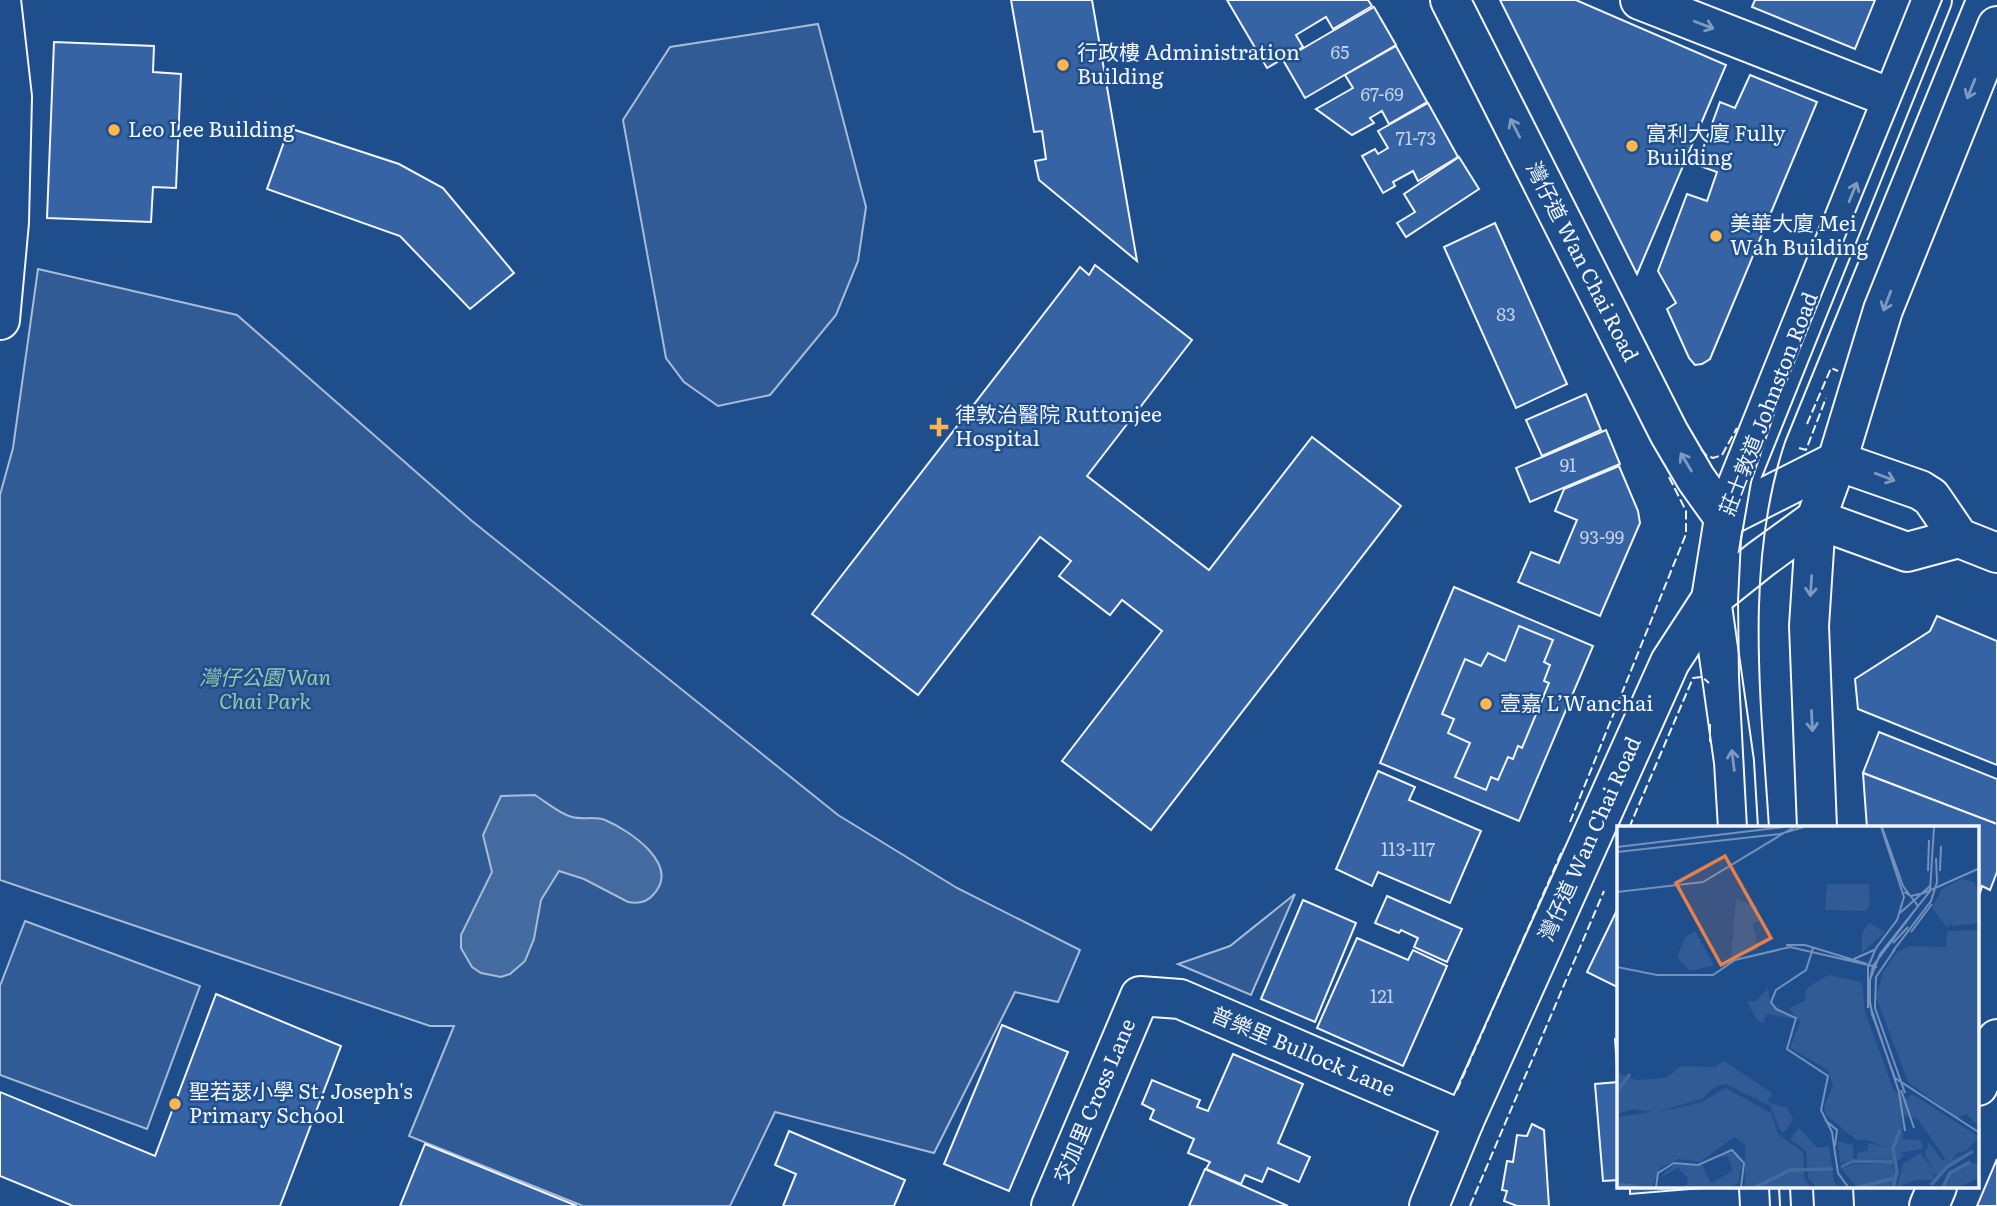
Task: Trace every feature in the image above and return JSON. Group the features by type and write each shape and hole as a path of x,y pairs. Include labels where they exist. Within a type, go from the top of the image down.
{"street":[{"path":"0,320 9,222 12,97 1,0"},
{"name":"灣仔道 Wan Chai Road","path":"1450,0 1669,433 1696,479 1724,518"},
{"path":"1640,0 1891,98"},
{"name":"莊士敦道 Johnston Road","path":"1738,826 1734,762 1712,599 1724,518 1932,0"},
{"path":"1817,826 1809,625 1816,519 1837,461 1883,310 1997,26"},
{"path":"1724,518 1837,461 1920,490 1931,497 1959,538 1997,553"},
{"path":"1816,519 1907,552 1959,538"},
{"name":"灣仔道 Wan Chai Road","path":"1429,1206 1464,1121 1670,662 1712,599 1816,519"},
{"name":"普樂里 Bullock Lane","path":"1140,996 1181,999 1464,1121"},
{"name":"交加里 Cross Lane","path":"1051,1206 1140,996"},
{"path":"1980,1081 1997,1039"},
{"path":"1759,1188 1760,1206"},
{"path":"1833,1188 1834,1206"},
{"path":"1929,1206 1937,1188"}],"shaded area":[{"path":"818,24 866,207 858,261 836,315 770,395 718,406 684,382 666,358 623,120 670,47"},
{"name":"灣仔公園 Wan Chai Park","path":"38,269 237,315 472,521 838,815 957,888 1080,950 1058,1002 1015,992 934,1153 775,1112 730,1206 583,1206 409,1136 454,1026 430,1026 0,880 0,495 13,448"},
{"path":"535,795 567,815 601,819 627,832 649,850 657,861 661,872 660,884 648,899 632,903 584,879 559,871 541,900 534,939 525,961 510,974 501,977 481,973 472,967 461,948 461,935 492,872 483,835 501,796"},
{"path":"1295,894 1251,995 1178,964 1230,946"},
{"path":"25,921 200,986 147,1129 0,1075 0,986"}],"building":[{"name":"行政樓 Administration Building","path":"1011,0 1092,0 1137,261 1039,180 1035,161 1046,159 1042,131 1034,132"},
{"path":"1227,0 1368,0 1372,6 1333,29 1326,17 1296,35 1303,47 1267,68"},
{"name":"富利大廈 Fully Building","path":"1500,0 1576,0 1726,65 1637,274"},
{"path":"1755,0 1875,0 1855,49 1752,7"},
{"path":"1374,7 1396,45 1305,98 1283,60"},
{"name":"Leo Lee Building","path":"54,42 154,46 153,72 181,74 176,188 153,187 151,222 47,218"},
{"path":"1396,46 1427,102 1389,124 1382,111 1370,118 1374,123 1352,135 1316,109 1353,88 1345,75"},
{"name":"美華大廈 Mei Wah Building","path":"1750,75 1817,102 1710,359 1695,365 1689,358 1667,309 1676,303 1658,271 1687,194 1707,201 1717,172 1697,165 1720,102 1735,108"},
{"path":"1428,103 1458,157 1418,181 1413,171 1393,182 1395,186 1383,193 1362,156 1375,149 1378,154 1388,148 1378,131"},
{"path":"289,128 399,164 443,188 514,273 470,309 400,236 267,189"},
{"path":"1459,157 1479,189 1406,237 1397,223 1415,212 1404,194"},
{"path":"1495,223 1567,384 1516,408 1444,247"},
{"path":"1095,265 1192,340 1087,476 1209,570 1312,437 1401,506 1151,830 1062,761 1162,631 1122,600 1110,615 1059,576 1071,561 1040,537 918,695 812,614 1080,267 1089,275"},
{"path":"1586,394 1601,430 1542,456 1526,420"},
{"path":"1606,430 1620,464 1530,502 1516,468"},
{"path":"1619,466 1638,511 1640,523 1600,616 1518,582 1531,552 1559,563 1577,520 1555,511 1564,489"},
{"name":"壹嘉 L’Wanchai","path":"1454,587 1593,646 1519,821 1380,763"},
{"path":"1937,616 1997,641 1997,765 1858,709 1855,679 1930,631"},
{"name":"壹嘉 L’Wanchai","path":"1519,626 1553,640 1544,662 1550,665 1544,681 1549,683 1522,748 1518,746 1513,759 1508,757 1498,780 1491,777 1486,790 1455,777 1470,743 1448,733 1454,719 1442,714 1465,659 1481,666 1488,653 1505,661"},
{"path":"1879,732 1997,779 1997,824 1863,773"},
{"path":"1378,771 1415,787 1409,800 1481,831 1450,903 1378,872 1372,886 1336,869"},
{"path":"1863,773 1997,824 1997,872 1990,890 1982,886 1980,893 1980,826 1867,826"},
{"path":"1387,896 1462,929 1447,962 1414,947 1418,938 1375,923"},
{"path":"1303,900 1356,923 1315,1022 1261,999"},
{"path":"1617,910 1617,987 1587,972"},
{"path":"1357,938 1408,960 1413,950 1447,966 1403,1066 1317,1028"},
{"path":"216,994 341,1046 280,1206 73,1206 0,1176 0,1092 155,1156"},
{"path":"1002,1025 1068,1052 1009,1191 944,1164"},
{"path":"1233,1054 1303,1084 1278,1143 1310,1157 1299,1182 1268,1168 1262,1182 1245,1175 1241,1184 1206,1169 1210,1162 1188,1153 1194,1139 1150,1119 1154,1110 1142,1104 1152,1080 1200,1100 1197,1107 1208,1111"},
{"path":"1617,1082 1617,1180 1603,1181 1595,1084"},
{"path":"1532,1124 1544,1130 1549,1206 1517,1206 1504,1201 1507,1191 1502,1190 1507,1161 1513,1162 1517,1135 1527,1136"},
{"path":"789,1131 905,1180 894,1206 783,1206 796,1174 775,1165"},
{"path":"425,1144 577,1206 400,1206"},
{"path":"1997,1159 1997,1206 1977,1206"},
{"path":"1205,1169 1288,1206 1189,1206"},
{"path":"1630,1188 1703,1188 1630,1194"}],"tram line":[{"path":"1747,826 1738,601 1741,540 1751,482 1779,399 1942,0"},
{"path":"1769,826 1759,634 1764,537 1772,489 1785,442 1965,0"},
{"path":"1769,1188 1770,1206"},
{"path":"1790,1188 1791,1206"}],"fence":[{"path":"1807,424 1831,368 1838,371"},
{"path":"1799,448 1806,450 1826,398"},
{"path":"1701,449 1713,458 1722,455 1737,428"},
{"path":"1570,822 1686,534 1686,511 1669,477"},
{"path":"1630,826 1693,678 1702,677 1709,683"},
{"path":"1710,724 1710,742"},
{"path":"1457,1090 1563,849"},
{"path":"1470,1206 1604,891"}],"place":[{"name":"行政樓 Administration Building","path":"1063,65"},
{"name":"Leo Lee Building","path":"114,130"},
{"name":"富利大廈 Fully Building","path":"1632,146"},
{"name":"美華大廈 Mei Wah Building","path":"1716,236"},
{"name":"律敦治醫院 Ruttonjee Hospital","path":"939,427"},
{"name":"壹嘉 L’Wanchai","path":"1486,704"},
{"name":"聖若瑟小學 St. Joseph's Primary School","path":"175,1104"}]}
